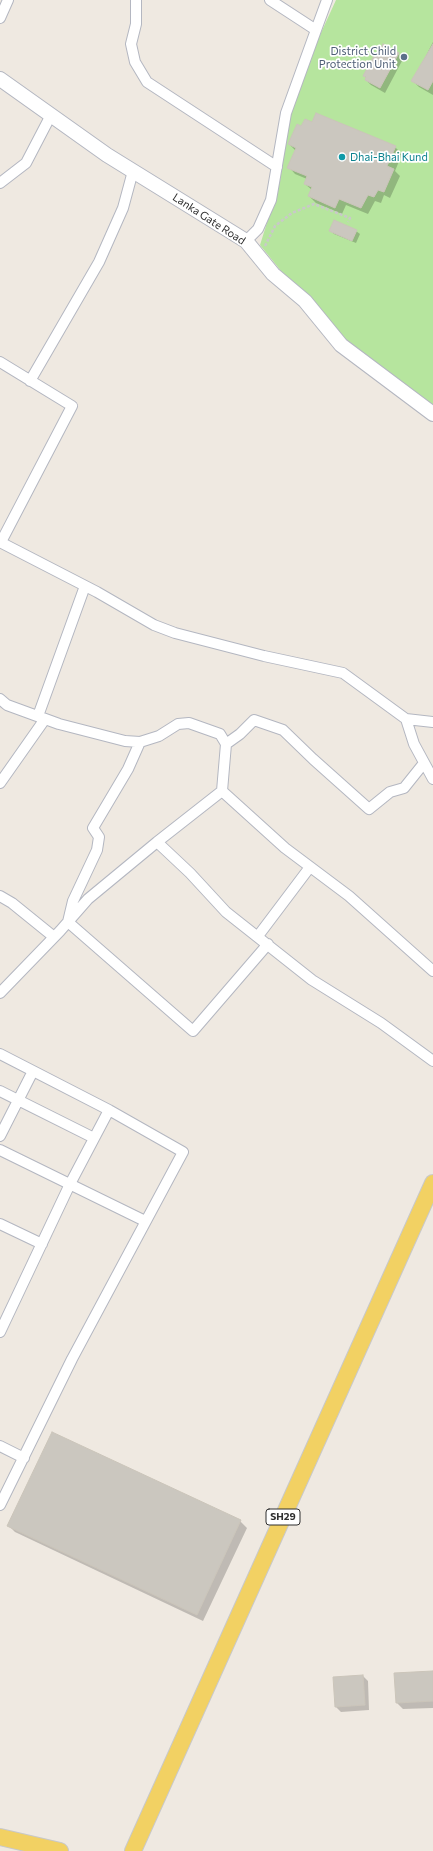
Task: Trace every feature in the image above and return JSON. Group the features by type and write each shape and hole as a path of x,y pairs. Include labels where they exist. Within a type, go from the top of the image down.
{"main road":[{"name":"SH29","path":"134,1851 433,1183"},
{"path":"0,1838 15,1846 60,1851"}],"street":[{"path":"0,18 8,0"},
{"path":"136,0 136,24 131,44 135,62 147,82 277,167"},
{"path":"270,0 316,30"},
{"path":"250,246 271,200 286,113 327,0"},
{"name":"Lanka Gate Road","path":"0,79 107,155 250,246 273,274 305,301 341,345 433,414"},
{"path":"0,183 26,163 51,115"},
{"path":"30,380 100,262 123,208 133,171"},
{"path":"0,362 72,406 0,542 84,586 154,626 175,633 264,656 343,673 406,720 433,722"},
{"path":"0,783 41,718 84,586"},
{"path":"0,699 7,705 41,718 124,741 140,742 159,736 178,724 189,723 204,727 220,734 226,744 222,792 157,842 88,899 0,993"},
{"path":"226,744 240,734 254,720 283,730 313,759 369,808 390,792 404,788 424,763"},
{"path":"406,720 414,744 433,779"},
{"path":"68,922 73,901 97,850 99,837 93,828 128,769 140,742"},
{"path":"222,792 285,848 349,896 433,971"},
{"path":"157,842 190,873 226,912 312,980 381,1023 433,1061"},
{"path":"258,936 310,867"},
{"path":"0,896 54,937"},
{"path":"68,922 193,1030 268,944"},
{"path":"0,1054 109,1110 183,1152 72,1359 0,1505"},
{"path":"0,1136 33,1071"},
{"path":"0,1091 94,1138"},
{"path":"0,1332 70,1184 109,1110"},
{"path":"0,1150 145,1221"},
{"path":"0,1224 42,1244"},
{"path":"0,1446 24,1458"}],"path":[{"path":"250,246 267,245 275,226 292,213 314,204 350,218 348,222"}],"green space":[{"path":"336,0 433,0 433,413 341,345 260,245 280,181 289,117 298,83"}],"building":[{"path":"383,44 399,53 380,88 365,80 366,77 363,76 375,54 377,55"},
{"path":"433,44 433,81 428,90 411,81"},
{"name":"Dhai-Bhai Kund","path":"316,113 396,146 387,166 394,169 384,192 378,190 374,197 368,195 361,208 339,199 335,208 308,196 312,187 304,184 307,176 287,168 296,148 288,144 297,124 301,126 305,119 312,122"},
{"path":"334,220 357,230 352,241 329,231"},
{"path":"52,1432 241,1520 197,1615 7,1526"},
{"path":"433,1671 433,1701 396,1703 394,1673"},
{"path":"363,1675 365,1705 335,1707 333,1677"}],"place":[{"name":"District Child Protection Unit","path":"404,57"},
{"name":"Dhai-Bhai Kund","path":"342,157"}]}
